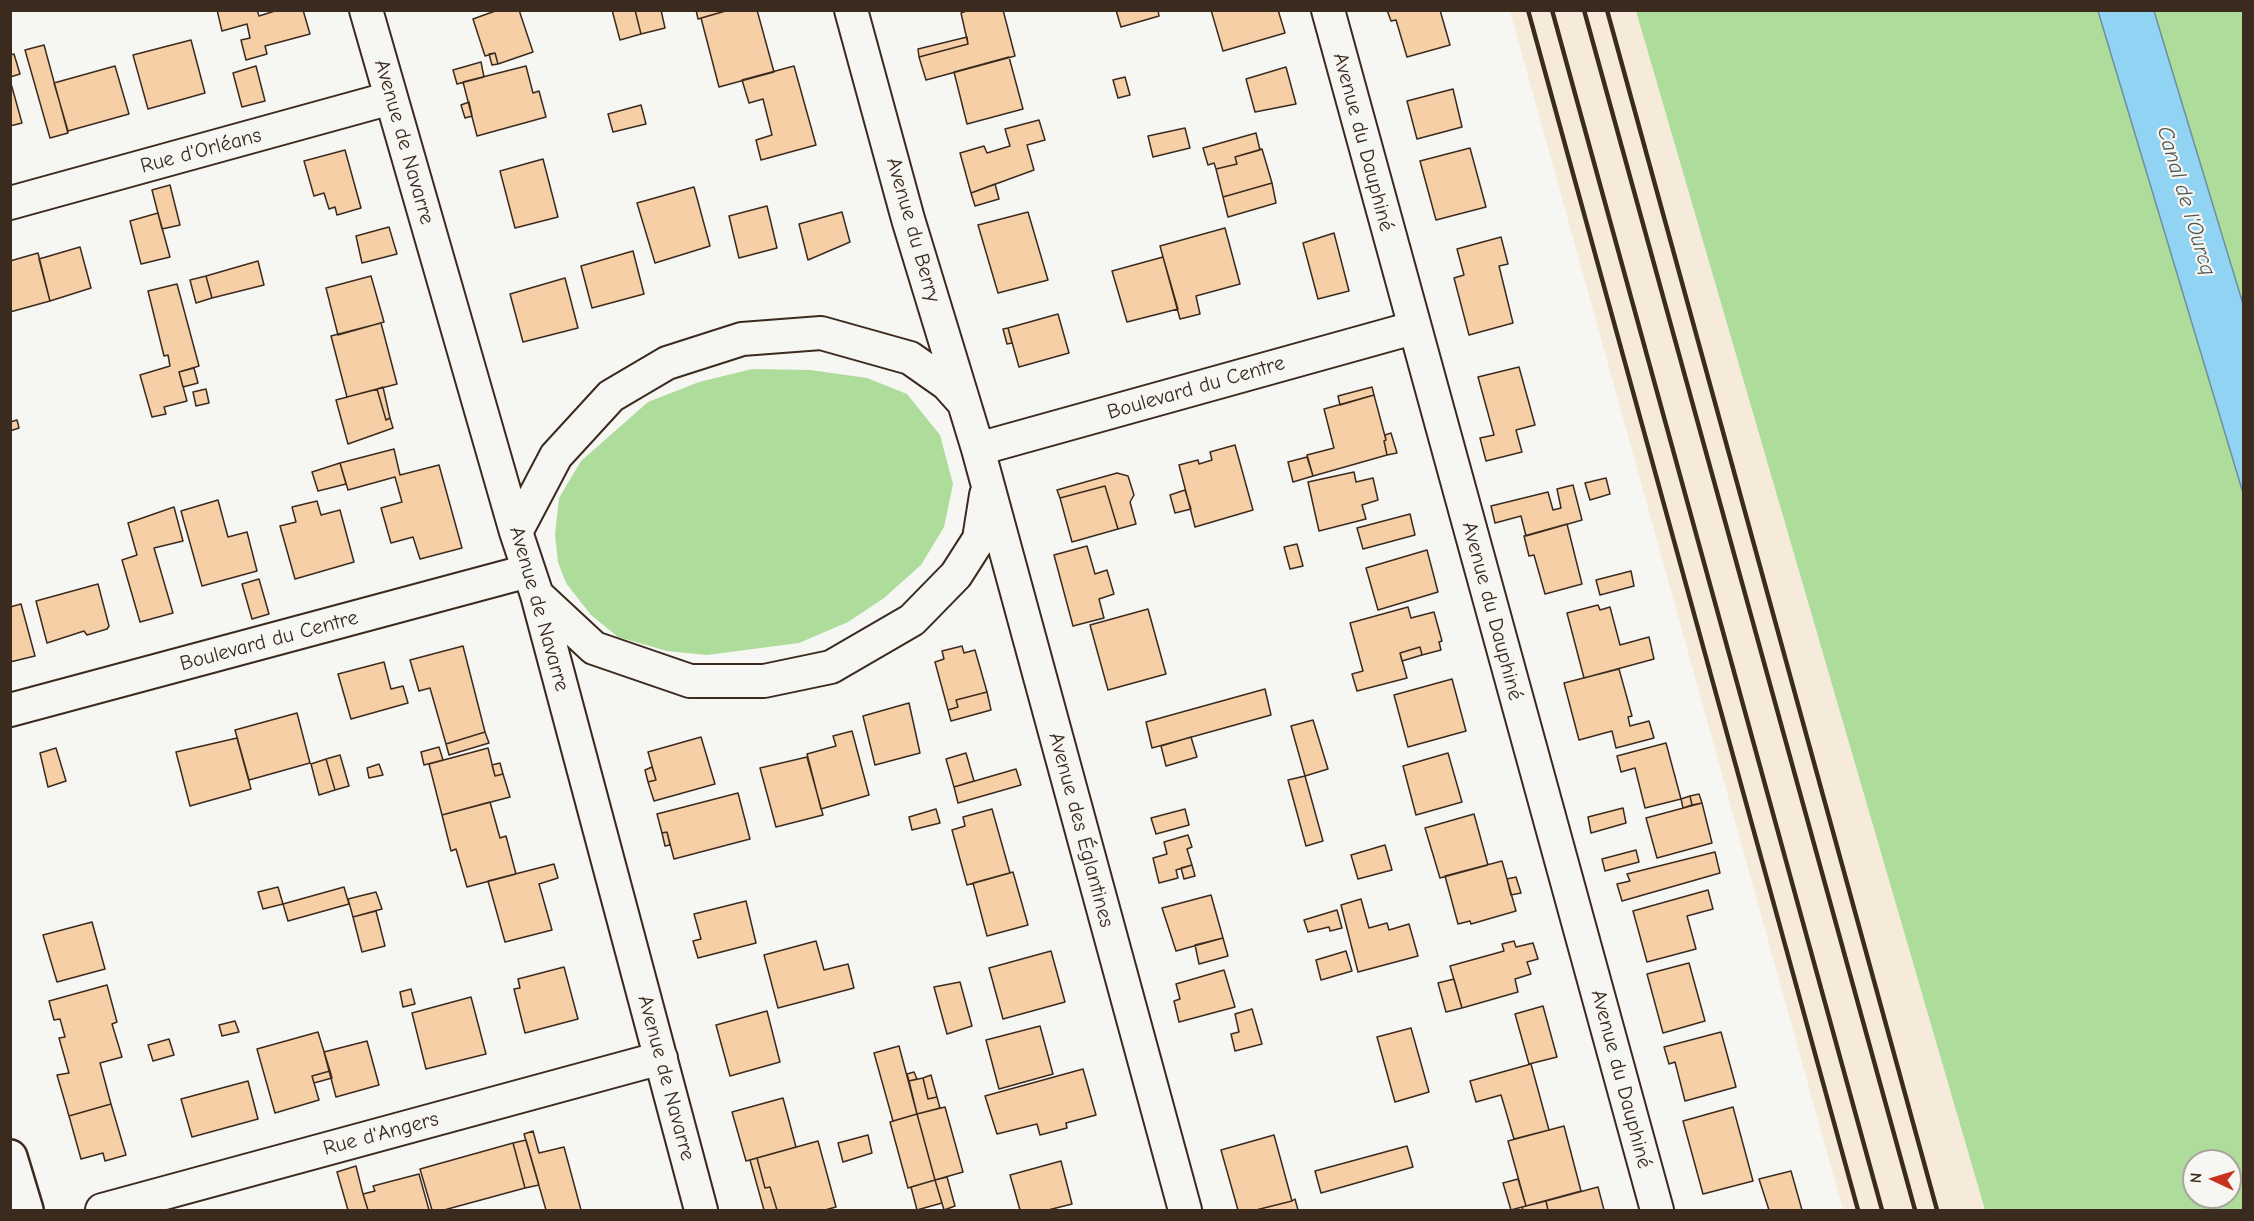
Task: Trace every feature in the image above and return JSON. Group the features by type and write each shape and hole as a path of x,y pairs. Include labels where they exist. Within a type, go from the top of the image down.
{"street":[{"name":"Avenue de Navarre","path":"366,10 516,532 533,583 701,1210"},
{"name":"Avenue du Berry","path":"851,10 908,219 978,449"},
{"name":"Avenue du Dauphiné","path":"1328,10 1413,328 1657,1210"},
{"name":"Rue d'Orléans","path":"10,203 391,98"},
{"name":"Boulevard du Centre","path":"978,449 1413,328"},
{"path":"516,532 556,456 611,396 667,363 742,339 821,333 910,358 947,384 966,406"},
{"name":"Avenue des Églantines","path":"978,449 1185,1210"},
{"path":"533,583 594,648 690,681 764,681 831,667 912,620 956,575 979,539 988,484"},
{"name":"Boulevard du Centre","path":"10,710 533,583"},
{"name":"Rue d'Angers","path":"102,1210 661,1058"},
{"path":"10,1157 26,1210"}],"shaded area":[{"path":"1510,11 1636,11 1985,1210 1843,1210"}],"green space":[{"path":"1636,11 2098,11 2243,493 2243,1210 1985,1210"},
{"path":"2154,11 2243,11 2243,304 2232,266"},
{"path":"752,369 810,370 867,378 907,394 940,435 953,484 944,527 921,565 884,598 848,622 799,643 707,655 667,651 618,637 591,615 566,583 558,562 555,535 559,498 581,461 648,402 699,382"}],"water":[{"name":"Canal de l'Ourcq","path":"2098,11 2154,11 2243,304 2243,493"}],"building":[{"path":"217,10 257,10 259,16 278,10 303,10 310,34 265,46 267,54 246,60 241,40 250,38 247,24 222,31"},
{"path":"498,10 519,10 533,52 498,64 495,53 485,56 473,19"},
{"path":"612,10 635,10 641,34 620,40"},
{"path":"635,10 661,10 665,28 641,34"},
{"path":"696,10 729,10 698,19"},
{"path":"729,10 757,10 774,72 719,87 701,18"},
{"path":"969,10 1003,10 1015,56 926,80 919,57 968,44 961,13"},
{"path":"1116,10 1158,10 1159,16 1121,27"},
{"path":"1211,10 1278,10 1285,33 1223,51"},
{"path":"1387,10 1440,10 1450,45 1407,57 1396,20 1391,21"},
{"path":"967,37 968,44 919,57 918,49"},
{"path":"191,40 205,93 148,109 133,55"},
{"path":"44,45 68,133 50,138 25,50"},
{"path":"495,53 498,64 492,65 489,54"},
{"path":"14,54 20,74 10,77 10,55"},
{"path":"1009,57 1023,109 967,124 954,72"},
{"path":"481,62 484,77 457,84 453,70"},
{"path":"115,66 129,114 68,131 54,83"},
{"path":"256,66 265,101 242,107 233,73"},
{"path":"526,66 533,93 539,91 546,117 477,136 463,82"},
{"path":"794,66 816,145 761,160 756,140 772,135 763,99 749,103 742,80"},
{"path":"1286,67 1296,104 1255,112 1246,79"},
{"path":"1125,77 1130,95 1118,98 1113,80"},
{"path":"10,80 22,123 10,126"},
{"path":"1453,89 1462,127 1417,139 1407,101"},
{"path":"469,102 472,116 465,118 461,105"},
{"path":"641,105 646,124 613,132 608,114"},
{"path":"1039,120 1045,140 1027,145 1034,170 971,193 960,153 984,146 987,153 1010,146 1005,129"},
{"path":"1185,128 1190,148 1153,157 1148,136"},
{"path":"1256,133 1260,150 1235,157 1237,164 1216,169 1214,163 1208,165 1203,148"},
{"path":"1470,148 1486,207 1436,220 1420,161"},
{"path":"1262,149 1272,183 1223,197 1216,169 1237,164 1235,157"},
{"path":"345,150 361,208 337,215 335,207 329,209 324,193 314,196 304,161"},
{"path":"543,159 558,217 515,228 500,171"},
{"path":"1272,183 1276,203 1228,217 1223,197"},
{"path":"995,184 999,199 975,206 971,193"},
{"path":"170,185 180,225 162,229 152,190"},
{"path":"694,187 710,246 655,263 637,203"},
{"path":"767,206 777,248 739,258 729,216"},
{"path":"842,212 850,242 808,260 799,224"},
{"path":"1028,212 1048,280 998,293 978,225"},
{"path":"158,213 170,257 141,264 130,221"},
{"path":"389,227 397,254 362,263 356,236"},
{"path":"1225,228 1240,284 1196,296 1200,314 1180,319 1160,246"},
{"path":"1334,233 1349,291 1318,299 1303,243"},
{"path":"1501,237 1508,264 1499,266 1513,323 1469,335 1454,278 1464,275 1457,249"},
{"path":"80,247 91,288 50,301 39,259"},
{"path":"633,251 644,294 592,308 581,266"},
{"path":"38,253 50,301 10,312 10,261"},
{"path":"1163,257 1178,309 1127,322 1112,271"},
{"path":"258,261 264,285 212,298 206,276"},
{"path":"206,276 212,298 196,303 190,280"},
{"path":"371,276 384,322 338,335 326,288"},
{"path":"565,278 578,328 523,342 510,294"},
{"path":"177,284 199,366 179,372 187,401 164,407 166,414 152,417 140,375 170,366 168,355 164,356 148,291"},
{"path":"1058,314 1069,353 1019,367 1008,328"},
{"path":"381,323 397,384 347,397 331,336"},
{"path":"1008,328 1012,343 1007,344 1003,329"},
{"path":"1519,367 1535,425 1516,430 1522,452 1486,461 1480,438 1494,435 1478,377"},
{"path":"194,368 198,383 183,387 179,372"},
{"path":"383,387 390,418 386,420 377,389"},
{"path":"1372,387 1374,395 1340,405 1338,396"},
{"path":"206,389 209,403 196,406 193,392"},
{"path":"377,389 386,420 390,418 393,428 348,444 336,400"},
{"path":"1374,395 1386,440 1384,441 1387,455 1313,476 1307,455 1334,448 1324,409"},
{"path":"17,420 19,428 10,431 10,422"},
{"path":"1391,433 1397,453 1387,455 1385,435"},
{"path":"1235,445 1253,510 1195,527 1179,465 1198,460 1199,464 1212,460 1210,452"},
{"path":"394,449 400,475 439,465 462,548 420,559 413,537 391,543 381,508 402,502 395,477 348,490 340,463"},
{"path":"1307,457 1313,476 1293,482 1288,462"},
{"path":"340,463 346,484 318,491 312,472"},
{"path":"1354,472 1356,482 1373,478 1378,500 1362,505 1366,519 1319,531 1308,482"},
{"path":"1117,473 1128,476 1134,495 1130,502 1136,524 1118,529 1105,486 1060,498 1057,490"},
{"path":"1606,478 1610,494 1590,500 1585,483"},
{"path":"1573,485 1582,520 1526,536 1521,516 1495,523 1491,506 1548,492 1553,510 1561,508 1557,489"},
{"path":"1105,486 1118,529 1072,542 1060,498"},
{"path":"1185,490 1191,509 1175,513 1170,495"},
{"path":"218,500 228,537 247,532 257,571 202,586 181,511"},
{"path":"317,501 321,515 340,510 354,562 295,579 280,526 296,522 292,507"},
{"path":"174,507 183,541 154,548 173,613 140,622 122,560 137,555 128,523"},
{"path":"1410,514 1415,535 1363,549 1357,528"},
{"path":"1567,524 1582,584 1545,594 1534,555 1529,556 1524,536"},
{"path":"1297,544 1303,566 1290,569 1284,547"},
{"path":"1087,546 1095,574 1107,570 1114,594 1099,599 1104,618 1073,626 1054,555"},
{"path":"1427,550 1438,592 1378,610 1366,568"},
{"path":"1631,571 1634,586 1600,595 1596,580"},
{"path":"259,579 269,614 252,619 242,584"},
{"path":"98,584 109,626 107,629 87,635 84,631 47,643 36,601"},
{"path":"21,604 35,656 10,662 10,607"},
{"path":"1598,605 1600,610 1610,607 1620,645 1649,637 1654,659 1584,678 1567,613"},
{"path":"1408,607 1411,618 1434,612 1442,641 1439,642 1441,650 1422,655 1420,647 1400,653 1407,678 1357,691 1352,674 1363,671 1350,623"},
{"path":"1148,609 1166,674 1108,690 1090,625"},
{"path":"463,646 485,732 446,744 430,688 419,691 410,660"},
{"path":"962,646 964,653 975,650 987,692 956,700 958,707 948,710 935,662 944,659 942,651"},
{"path":"1420,647 1422,655 1402,661 1400,653"},
{"path":"384,662 391,689 403,686 408,703 351,719 338,674"},
{"path":"1619,669 1632,716 1628,717 1630,726 1649,721 1654,738 1616,748 1612,731 1579,740 1564,683"},
{"path":"1452,679 1466,731 1408,747 1394,695"},
{"path":"1265,689 1271,715 1152,748 1146,722"},
{"path":"987,692 991,710 951,721 948,710 958,707 956,700"},
{"path":"909,703 920,753 875,765 863,716"},
{"path":"297,713 310,763 249,780 235,730"},
{"path":"1313,720 1328,769 1305,776 1291,726"},
{"path":"852,731 869,795 821,809 807,754 836,746 833,736"},
{"path":"485,732 489,743 449,755 446,744"},
{"path":"701,737 715,784 654,801 648,782 656,780 648,752"},
{"path":"1191,737 1197,757 1166,766 1161,746"},
{"path":"237,738 251,789 190,806 176,752"},
{"path":"1666,743 1681,799 1645,808 1635,768 1621,772 1617,756"},
{"path":"439,747 443,760 424,765 421,752"},
{"path":"56,748 66,781 48,787 40,753"},
{"path":"488,748 495,776 503,774 510,797 442,815 429,764"},
{"path":"966,753 974,781 954,787 946,759"},
{"path":"1448,753 1462,802 1416,815 1403,766"},
{"path":"340,755 349,786 335,790 326,759"},
{"path":"807,757 823,815 776,827 760,768"},
{"path":"326,759 335,790 319,795 311,764"},
{"path":"500,763 503,774 495,776 492,765"},
{"path":"379,764 383,775 369,778 367,768"},
{"path":"652,767 656,780 648,782 645,770"},
{"path":"1016,769 1021,785 958,803 954,787"},
{"path":"1305,776 1323,841 1306,846 1288,780"},
{"path":"738,793 750,839 674,859 667,832 662,833 657,814"},
{"path":"1699,794 1702,803 1692,805 1690,796"},
{"path":"1690,796 1692,805 1683,808 1681,799"},
{"path":"490,802 500,838 506,836 516,874 467,887 456,849 451,851 442,815"},
{"path":"1702,803 1712,843 1657,858 1646,818"},
{"path":"1623,808 1626,823 1591,833 1588,817"},
{"path":"936,809 940,823 912,830 909,817"},
{"path":"992,809 1010,873 967,885 952,830 965,826 963,817"},
{"path":"1185,809 1189,825 1156,834 1151,818"},
{"path":"1474,814 1488,865 1440,878 1425,828"},
{"path":"667,832 670,845 665,846 662,833"},
{"path":"1188,835 1192,847 1187,849 1192,865 1176,870 1178,878 1159,883 1153,858 1167,854 1164,842"},
{"path":"1385,845 1392,870 1358,879 1351,855"},
{"path":"1636,850 1639,862 1605,871 1602,859"},
{"path":"1715,852 1720,873 1622,901 1617,884 1630,881 1627,874"},
{"path":"1502,861 1516,911 1471,924 1470,921 1458,924 1445,876"},
{"path":"554,864 558,878 539,884 552,930 505,942 488,881"},
{"path":"1192,865 1195,876 1184,879 1181,868"},
{"path":"1013,872 1028,925 987,936 973,883"},
{"path":"1516,877 1521,893 1511,895 1507,879"},
{"path":"278,887 283,904 263,909 258,892"},
{"path":"344,887 349,904 288,921 283,904"},
{"path":"1708,890 1713,909 1687,916 1696,949 1647,962 1633,911"},
{"path":"376,892 382,909 353,917 348,899"},
{"path":"1211,895 1223,938 1176,951 1162,908"},
{"path":"1361,899 1369,928 1387,923 1389,930 1409,924 1418,956 1358,972 1341,905"},
{"path":"746,901 756,943 698,958 693,941 701,939 694,914"},
{"path":"1337,910 1342,928 1330,931 1329,927 1308,932 1304,920"},
{"path":"376,911 385,946 362,952 353,917"},
{"path":"92,922 105,969 57,982 43,935"},
{"path":"1223,938 1228,956 1199,964 1195,945"},
{"path":"816,941 824,970 848,964 854,988 778,1008 764,955"},
{"path":"1514,941 1516,947 1533,943 1538,959 1527,962 1531,974 1515,979 1518,992 1462,1008 1450,966 1504,951 1502,944"},
{"path":"1051,951 1065,1002 1003,1019 989,968"},
{"path":"1346,951 1352,971 1321,980 1316,960"},
{"path":"1689,963 1705,1021 1663,1033 1647,974"},
{"path":"564,967 578,1019 525,1033 514,989 520,988 518,979"},
{"path":"1224,970 1235,1007 1179,1022 1174,1001 1180,999 1176,984"},
{"path":"1454,979 1462,1008 1446,1012 1438,983"},
{"path":"960,982 972,1026 947,1034 934,987"},
{"path":"107,985 117,1022 112,1024 122,1057 100,1063 111,1104 69,1116 57,1075 69,1073 59,1038 65,1037 60,1019 54,1020 49,1001"},
{"path":"411,989 415,1004 403,1007 400,992"},
{"path":"471,997 486,1054 426,1069 412,1013"},
{"path":"1543,1006 1557,1057 1529,1064 1515,1014"},
{"path":"1252,1009 1262,1044 1235,1051 1231,1034 1239,1032 1235,1014"},
{"path":"767,1011 780,1062 730,1076 716,1025"},
{"path":"235,1021 239,1032 222,1036 219,1025"},
{"path":"1040,1026 1053,1074 999,1089 986,1040"},
{"path":"1411,1028 1429,1092 1395,1102 1377,1037"},
{"path":"318,1032 330,1071 312,1076 319,1100 275,1113 257,1049"},
{"path":"1721,1032 1736,1087 1685,1101 1675,1062 1669,1064 1664,1047"},
{"path":"169,1039 174,1055 153,1061 148,1045"},
{"path":"367,1041 379,1085 336,1097 324,1052"},
{"path":"899,1046 917,1114 893,1121 874,1053"},
{"path":"1531,1064 1549,1130 1514,1139 1501,1095 1476,1102 1470,1081"},
{"path":"1083,1069 1096,1115 1066,1123 1067,1128 1040,1135 1037,1124 997,1134 985,1096"},
{"path":"330,1071 332,1078 314,1083 312,1076"},
{"path":"914,1072 917,1079 909,1081 907,1074"},
{"path":"931,1075 937,1097 928,1099 923,1078"},
{"path":"923,1078 928,1099 937,1097 940,1108 917,1114 909,1081"},
{"path":"248,1081 258,1119 192,1137 181,1099"},
{"path":"783,1098 796,1147 746,1161 732,1112"},
{"path":"111,1104 126,1155 105,1161 103,1153 81,1159 69,1116"},
{"path":"945,1107 963,1172 935,1180 917,1114"},
{"path":"1733,1107 1753,1181 1703,1194 1683,1121"},
{"path":"917,1114 935,1180 908,1188 890,1122"},
{"path":"1564,1126 1581,1191 1526,1206 1508,1141"},
{"path":"533,1131 539,1153 564,1147 581,1210 546,1210 524,1134"},
{"path":"868,1135 872,1153 843,1162 838,1143"},
{"path":"1274,1135 1292,1201 1256,1210 1238,1210 1221,1150"},
{"path":"526,1140 539,1185 525,1188 513,1143"},
{"path":"818,1141 836,1207 825,1210 777,1210 770,1187 765,1188 757,1158"},
{"path":"513,1143 525,1188 444,1210 432,1210 420,1169"},
{"path":"1407,1146 1413,1167 1321,1193 1315,1171"},
{"path":"757,1158 765,1188 770,1187 777,1210 764,1210 750,1160"},
{"path":"1061,1161 1072,1204 1048,1210 1020,1210 1010,1175"},
{"path":"356,1166 368,1210 348,1210 337,1172"},
{"path":"1791,1171 1802,1210 1769,1210 1759,1179"},
{"path":"419,1174 429,1210 368,1210 363,1194 375,1191 373,1186"},
{"path":"947,1177 955,1206 944,1210 935,1180"},
{"path":"1518,1179 1526,1206 1511,1210 1503,1183"},
{"path":"935,1180 942,1203 917,1210 911,1187"},
{"path":"1598,1187 1604,1210 1548,1210 1546,1201"},
{"path":"1295,1199 1298,1210 1256,1210 1292,1201"},
{"path":"1546,1201 1548,1210 1523,1210 1522,1207"}],"railway":[{"path":"1528,10 1858,1210"},
{"path":"1552,10 1882,1210"},
{"path":"1584,10 1915,1210"},
{"path":"1607,10 1937,1210"}]}
